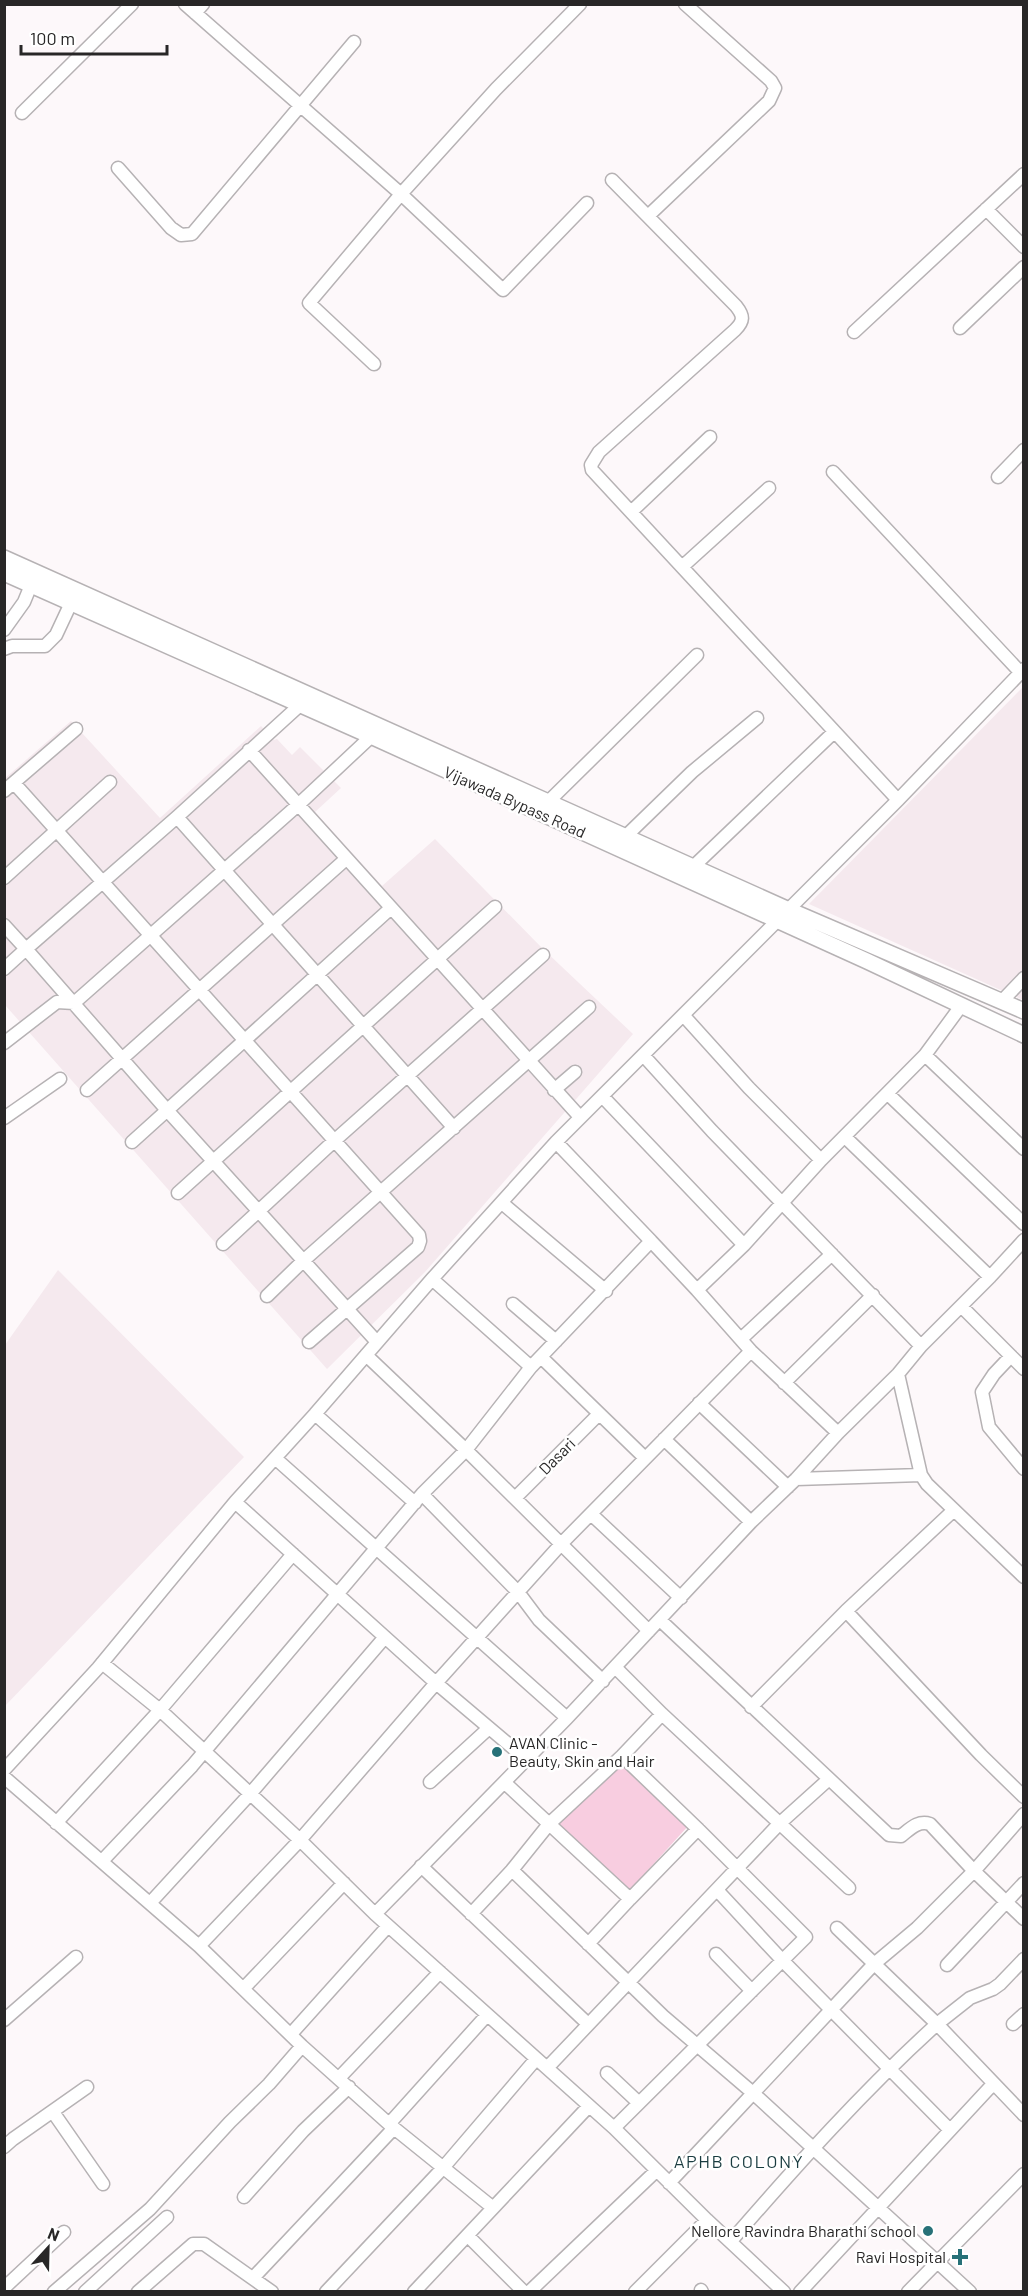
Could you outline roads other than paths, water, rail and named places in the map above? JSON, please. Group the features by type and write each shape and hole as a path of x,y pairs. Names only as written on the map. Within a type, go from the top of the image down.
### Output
{"main road":[{"name":"Vijawada Bypass Road","path":"4,558 377,732 783,915 1023,1011"},
{"name":"Vijawada Bypass Road","path":"4,573 300,705 377,732 549,801 694,866 783,915 1023,1035"}],"street":[{"path":"22,113 132,4"},
{"path":"185,4 199,9 298,106 400,195 503,290 587,203"},
{"path":"374,364 309,303 400,195 496,89 580,4"},
{"path":"648,216 769,101 775,88 771,81 685,4"},
{"path":"118,168 171,228 181,235 192,234 354,42"},
{"path":"854,332 1023,174"},
{"path":"612,180 736,306 742,314 742,319 735,330 593,459 592,470 898,800"},
{"path":"986,209 1023,247"},
{"path":"960,328 1023,267"},
{"path":"632,511 710,437"},
{"path":"998,477 1023,450"},
{"path":"4,1770 102,1664 235,1502 556,1142 898,800 1022,670 833,472"},
{"path":"683,567 769,488"},
{"path":"4,630 24,602 30,585"},
{"path":"4,649 12,646 45,646 56,635 72,603"},
{"path":"549,801 697,656"},
{"path":"4,969 300,705"},
{"path":"626,836 692,772 757,718"},
{"path":"76,729 9,787 56,830 419,1235 418,1247 309,1342"},
{"path":"4,1043 57,1002 74,1003 377,732"},
{"path":"694,866 834,732"},
{"path":"249,750 580,1117"},
{"path":"4,878 110,782"},
{"path":"177,817 454,1128"},
{"path":"87,1090 346,859"},
{"path":"178,1193 495,906"},
{"path":"132,1142 391,908"},
{"path":"4,925 166,1109 377,1342"},
{"path":"223,1244 334,1141 543,955"},
{"path":"1002,1001 1023,978"},
{"path":"697,1290 744,1245 821,1160 925,1055 961,1006"},
{"path":"267,1296 303,1261 589,1007"},
{"path":"684,1016 749,1088 821,1160"},
{"path":"643,1055 921,1346"},
{"path":"925,1055 1023,1149"},
{"path":"554,1090 575,1072"},
{"path":"4,1118 60,1079"},
{"path":"888,1094 1023,1224"},
{"path":"602,1096 744,1245"},
{"path":"845,1137 990,1277"},
{"path":"556,1142 697,1290 751,1351 838,1433"},
{"path":"502,1203 606,1291"},
{"path":"375,1914 505,1783 751,1522 898,1374 921,1346 990,1277 1023,1240"},
{"path":"102,1861 205,1751 419,1499 466,1449 531,1367 606,1291 651,1241"},
{"path":"741,1339 832,1254"},
{"path":"432,1279 531,1367"},
{"path":"784,1383 873,1295"},
{"path":"513,1304 556,1341"},
{"path":"961,1306 1023,1369"},
{"path":"199,1946 300,1840 435,1683 562,1543 751,1351"},
{"path":"366,1355 466,1449 649,1631"},
{"path":"1011,1356 994,1374 982,1392 989,1426 1023,1469"},
{"path":"541,1357 645,1458"},
{"path":"898,1374 921,1474 927,1484 1023,1577"},
{"path":"699,1402 792,1483 921,1474"},
{"path":"315,1414 419,1499 518,1592 539,1620 603,1681"},
{"name":"Dasari","path":"515,1498 599,1414"},
{"path":"664,1439 751,1522"},
{"path":"275,1458 567,1718"},
{"path":"235,1502 435,1683 526,1759"},
{"path":"751,1707 846,1611 954,1510"},
{"path":"591,1514 681,1598"},
{"path":"56,1822 160,1710 293,1554"},
{"path":"846,1611 1023,1797"},
{"path":"660,1620 889,1835 901,1836 917,1824 923,1822 930,1824 1023,1918"},
{"path":"151,1902 250,1794 385,1637"},
{"path":"102,1664 160,1710 205,1751 388,1926 614,2128 784,2292"},
{"path":"615,1667 662,1714 849,1888"},
{"path":"471,1914 513,1870 549,1824 622,1756 662,1714"},
{"path":"430,1782 489,1728"},
{"path":"614,2128 806,1937 622,1756"},
{"path":"4,1777 151,1902 244,1988 302,2046 391,2126 492,2207"},
{"path":"547,2068 779,1824 829,1779"},
{"path":"505,1783 630,1899"},
{"path":"669,2183 874,1964 917,1928 974,1871 1023,1814"},
{"path":"588,1944 698,1829"},
{"path":"421,1866 588,2024"},
{"path":"513,1870 628,1983 753,2092 970,2292"},
{"path":"244,1988 344,1883"},
{"path":"947,1965 1023,1883"},
{"path":"717,1890 830,2010 950,2130"},
{"path":"291,2034 388,1926"},
{"path":"837,1928 938,2024 1023,2115"},
{"path":"716,1954 752,1991"},
{"path":"4,2020 76,1957"},
{"path":"731,2241 813,2147 889,2068 970,1998 1000,1984 1023,1959"},
{"path":"339,2078 440,1972"},
{"path":"253,2278 391,2126 487,2014"},
{"path":"1013,2024 1023,2014"},
{"path":"54,2292 150,2209 302,2046"},
{"path":"326,2292 442,2169 536,2059"},
{"path":"607,2073 639,2103"},
{"path":"800,2292 993,2084"},
{"path":"4,2147 87,2087"},
{"path":"244,2197 295,2139 349,2087"},
{"path":"414,2292 589,2106"},
{"path":"53,2112 103,2184"},
{"path":"529,2292 656,2170"},
{"path":"908,2292 1023,2174"},
{"path":"85,2292 167,2217"},
{"path":"635,2292 707,2220"},
{"path":"4,2288 64,2232"},
{"path":"468,2236 524,2292"},
{"path":"138,2292 193,2244 198,2243 204,2244 272,2292"}],"place":[{"name":"AVAN Clinic - Beauty, Skin and Hair","path":"497,1752"},
{"name":"Nellore Ravindra Bharathi school","path":"928,2231"},
{"name":"Ravi Hospital","path":"960,2257"}],"district":[{"name":"APHB COLONY","path":"739,2162"}]}
